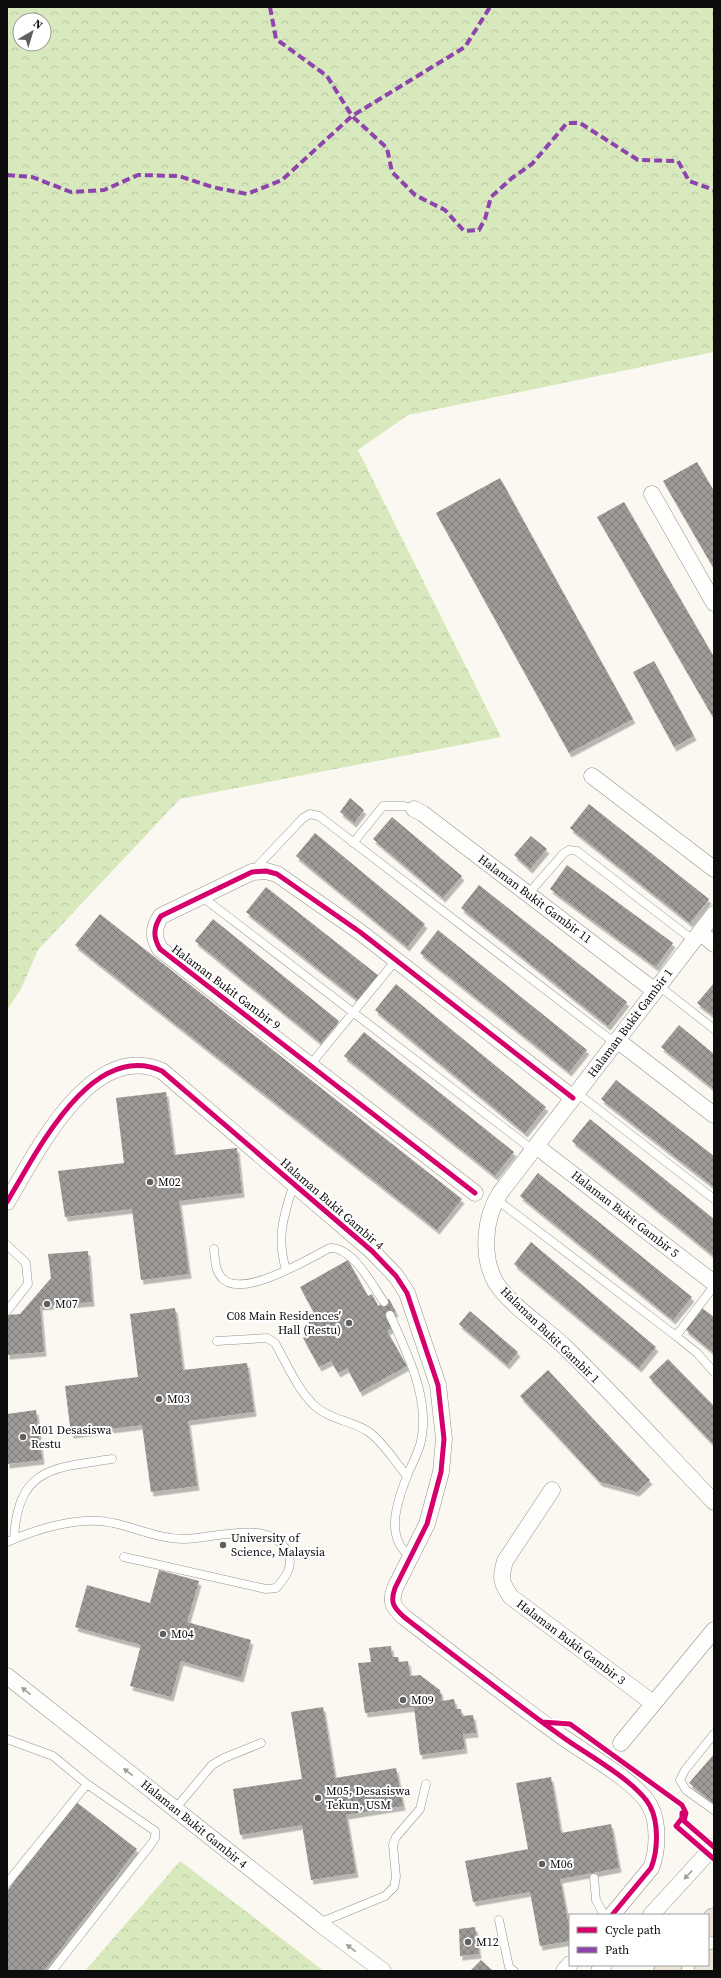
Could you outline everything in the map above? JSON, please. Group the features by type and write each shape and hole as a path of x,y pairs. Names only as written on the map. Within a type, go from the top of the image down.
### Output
{"main road":[{"path":"705,1971 714,1960"}],"street":[{"path":"652,494 714,603"},
{"path":"592,776 714,869"},
{"name":"Halaman Bukit Gambir 11","path":"414,809 657,988"},
{"name":"Halaman Bukit Gambir 9","path":"475,1193 311,1064 160,949 155,940 154,932 155,924 161,916 200,895 252,872 266,871 277,874 360,932 575,1096"},
{"name":"Halaman Bukit Gambir 1","path":"714,914 496,1199 488,1220 486,1242 489,1265 496,1283 512,1301 550,1333 586,1368 714,1502"},
{"path":"697,936 714,944"},
{"path":"616,1042 714,1115"},
{"name":"Halaman Bukit Gambir 4","path":"7,1202 47,1135 70,1104 96,1082 111,1072 124,1067 140,1065 162,1071 372,1251 396,1276 407,1293 438,1385 444,1439 441,1472 427,1524 392,1598 394,1608 542,1722 631,1786 650,1806 656,1823 654,1861 651,1868 613,1914"},
{"name":"Halaman Bukit Gambir 5","path":"535,1148 714,1283"},
{"name":"Halaman Bukit Gambir 3","path":"552,1490 505,1561 501,1573 503,1585 511,1597 653,1703"},
{"path":"621,1743 714,1630"},
{"name":"Halaman Bukit Gambir 4","path":"7,1676 319,1923 383,1971"},
{"path":"652,1914 714,1846"}],"lane":[{"path":"353,843 383,806 404,806 414,809"},
{"path":"252,872 303,818 310,814 318,816 616,1042"},
{"path":"529,893 564,853 569,850 577,851 697,936"},
{"path":"200,895 535,1148"},
{"path":"311,1064 396,960"},
{"path":"657,988 714,1029"},
{"path":"575,1096 714,1199"},
{"path":"286,1270 282,1254 280,1235 283,1217 294,1183"},
{"path":"496,1199 676,1336 697,1353 714,1372"},
{"path":"7,1245 26,1263 28,1284 7,1311"},
{"path":"214,1249 217,1271 222,1279 230,1284 241,1285 257,1282 286,1270 330,1248 340,1249 354,1259 384,1302"},
{"path":"676,1336 714,1286"},
{"path":"390,1315 413,1370 419,1393 423,1421 420,1445 407,1476 396,1514 395,1533 398,1543 403,1551 411,1557"},
{"path":"217,1341 271,1339 275,1343 291,1373 316,1407 327,1414 369,1433 407,1476"},
{"path":"112,1459 66,1466 48,1472 36,1480 19,1503 11,1540 81,1521 112,1522 163,1538 185,1539 251,1532 266,1535 278,1541 285,1548 289,1557 289,1570 285,1579 276,1588 266,1589 124,1557"},
{"path":"714,1734 685,1770 680,1780 686,1790 714,1810"},
{"path":"7,1739 52,1756 87,1784 155,1831 155,1838 52,1971"},
{"path":"175,1809 212,1765 224,1758 261,1743"},
{"path":"7,1883 87,1784"},
{"path":"319,1923 385,1896 394,1887 396,1877 393,1845 396,1837 420,1809 426,1784"},
{"path":"594,1878 596,1900 603,1914"},
{"path":"499,1920 510,1967 514,1971"}],"green space":[{"path":"7,7 714,7 714,352 408,415 358,450 501,737 180,799 38,950 21,989 7,1010"},
{"path":"180,1861 324,1971 85,1971"}],"building":[{"path":"697,462 714,491 714,569 663,481"},
{"path":"500,478 633,719 569,753 436,513"},
{"path":"624,502 714,657 714,719 597,517"},
{"path":"654,661 694,736 674,747 633,672"},
{"path":"350,798 364,810 354,823 340,812"},
{"path":"589,804 709,899 690,923 570,828"},
{"path":"392,817 462,876 443,898 373,839"},
{"path":"315,833 425,924 407,947 296,856"},
{"path":"531,836 547,849 530,869 514,855"},
{"path":"567,865 673,943 656,967 550,889"},
{"path":"479,885 627,1002 608,1026 461,908"},
{"path":"266,887 379,976 359,1001 246,912"},
{"path":"100,914 462,1199 437,1230 75,945"},
{"path":"213,919 339,1021 321,1043 195,941"},
{"path":"438,930 587,1050 569,1072 420,953"},
{"path":"714,983 714,1016 697,1003"},
{"path":"396,984 546,1107 525,1133 375,1010"},
{"path":"679,1025 714,1054 714,1089 661,1047"},
{"path":"364,1032 514,1152 495,1176 344,1056"},
{"path":"616,1080 714,1156 714,1187 601,1099"},
{"name":"M02","path":"166,1092 174,1155 237,1148 242,1193 179,1201 189,1274 141,1280 132,1209 65,1217 58,1171 124,1163 116,1098"},
{"path":"590,1119 714,1219 714,1256 572,1141"},
{"path":"538,1173 692,1297 673,1320 520,1196"},
{"path":"531,1242 656,1347 639,1368 514,1264"},
{"name":"M07","path":"88,1251 92,1302 40,1306 44,1352 7,1355 7,1315 20,1314 51,1278 48,1254"},
{"name":"C08 Main Residences' Hall (Restu)","path":"348,1260 368,1296 372,1294 378,1306 389,1299 396,1312 386,1317 392,1328 387,1331 407,1366 360,1392 347,1368 338,1373 331,1361 319,1367 303,1338 314,1331 306,1318 314,1313 300,1287"},
{"name":"M03","path":"175,1308 183,1370 247,1363 254,1412 188,1421 197,1486 151,1492 142,1425 71,1434 65,1386 138,1377 130,1314"},
{"path":"702,1308 714,1317 714,1353 685,1329"},
{"path":"470,1311 518,1352 507,1365 459,1324"},
{"path":"668,1359 714,1406 714,1445 649,1377"},
{"path":"548,1370 650,1480 637,1492 600,1482 520,1396"},
{"name":"M01 Desasiswa Restu","path":"36,1410 42,1460 7,1464 7,1414"},
{"name":"M04","path":"159,1570 199,1581 187,1622 251,1640 241,1678 181,1661 171,1697 130,1686 141,1645 75,1627 87,1585 150,1603"},
{"name":"M09","path":"391,1646 392,1657 398,1657 399,1662 408,1661 410,1676 420,1675 440,1690 442,1701 454,1699 456,1709 461,1709 462,1716 473,1715 476,1733 463,1734 465,1749 420,1755 414,1707 365,1713 358,1663 371,1662 369,1648"},
{"name":"M05, Desasiswa Tekun, USM","path":"323,1707 335,1778 396,1768 403,1806 346,1815 356,1873 311,1880 302,1825 240,1835 233,1789 302,1779 291,1712"},
{"path":"714,1754 714,1804 689,1783"},
{"name":"M06","path":"551,1777 561,1833 611,1824 619,1868 560,1879 569,1927 569,1941 540,1946 530,1892 473,1902 465,1861 528,1849 516,1783"},
{"path":"75,1801 137,1849 44,1971 7,1971 7,1891"},
{"name":"M12","path":"475,1927 479,1954 460,1956 459,1929"},
{"path":"481,1960 493,1971 470,1971"}],"marked path":[{"path":"270,7 276,39 327,76 352,116 387,148 392,172 415,195 445,210 464,231 479,230 485,219 491,197 512,178 532,164 567,123 580,123 638,160 678,161 689,181 714,190"},
{"path":"7,175 32,177 71,192 104,190 138,175 179,176 212,187 247,194 282,180 352,116 465,47 490,7"}],"cycle path":[{"path":"475,1193 160,949 156,940 155,929 161,916 252,872 266,871 277,874 360,932 573,1098"},
{"path":"7,1202 33,1157 69,1106 89,1086 112,1071 136,1065 162,1071 372,1251 396,1276 407,1293 438,1385 444,1439 441,1472 427,1524 395,1588 393,1597 395,1607 404,1617 564,1738 623,1778 644,1797 650,1806 655,1820 655,1854 651,1868 613,1914"},
{"path":"542,1722 570,1724 682,1805 686,1813 684,1821 714,1847"},
{"path":"682,1813 682,1818 676,1826 714,1859"}],"place":[{"name":"M02","path":"150,1182"},
{"name":"M07","path":"47,1304"},
{"name":"C08 Main Residences' Hall (Restu)","path":"349,1323"},
{"name":"M03","path":"159,1399"},
{"name":"M01 Desasiswa Restu","path":"23,1437"},
{"name":"University of Science, Malaysia","path":"223,1545"},
{"name":"M04","path":"163,1634"},
{"name":"M09","path":"403,1700"},
{"name":"M05, Desasiswa Tekun, USM","path":"318,1798"},
{"name":"M06","path":"542,1864"},
{"name":"M12","path":"468,1942"}]}
